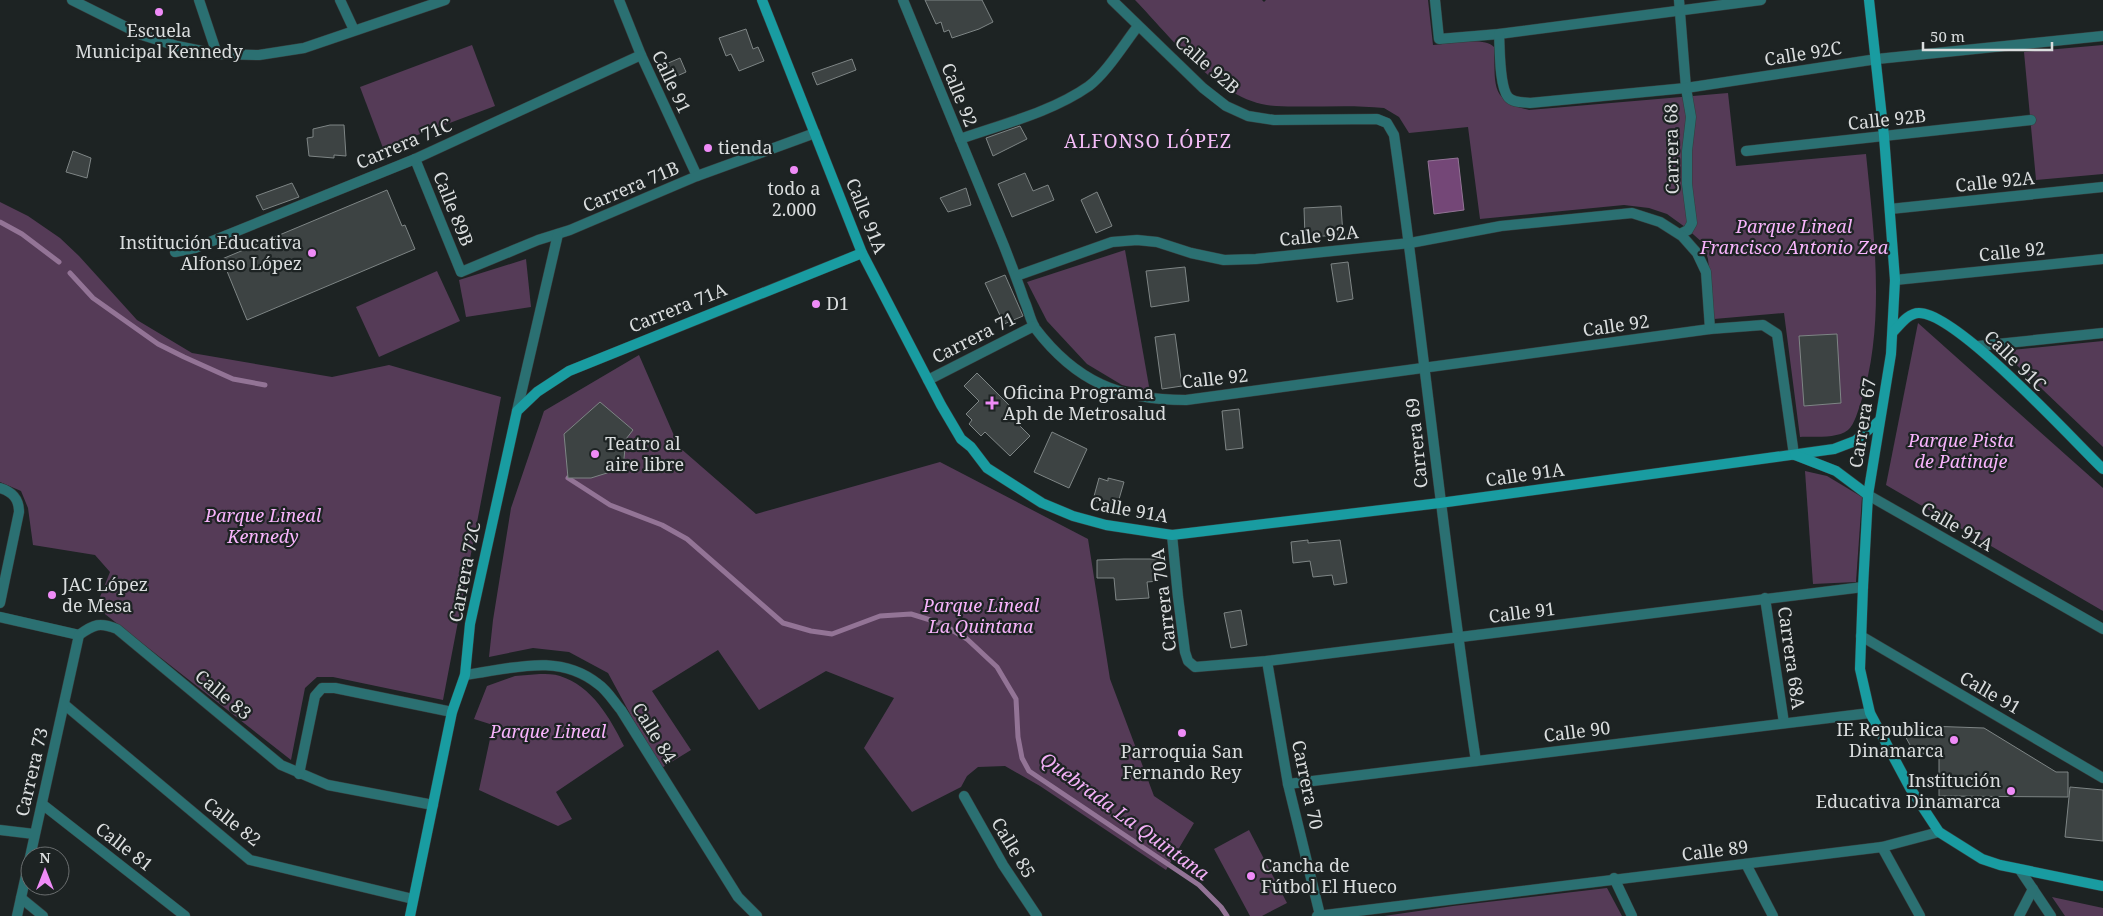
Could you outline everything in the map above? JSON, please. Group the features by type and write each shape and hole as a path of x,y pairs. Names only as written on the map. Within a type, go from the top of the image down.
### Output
{"street":[{"path":"72,0 142,35 177,46 217,54 259,55 304,48 445,0"},
{"path":"199,0 217,54"},
{"path":"340,0 354,30"},
{"name":"Calle 91","path":"620,0 640,55 697,176"},
{"name":"Calle 91A","path":"762,0 862,253 961,439 971,447 987,468 1042,502 1073,516 1106,525 1172,535 1440,503 1834,449 1855,442 1879,421"},
{"name":"Calle 92","path":"903,0 1016,276 1034,326 1062,356 1086,376 1106,388 1158,400 1186,400 1710,329 1763,325 1777,334 1794,455"},
{"name":"Calle 92B","path":"1112,0 1203,88 1226,106 1248,116 1274,120 1377,120 1387,123"},
{"path":"1435,0 1439,39 1499,34 1680,4 1761,0"},
{"name":"Carrera 67","path":"1869,0 1877,59 1895,280 1892,354 1879,421 1868,495 1862,587 1860,669 1870,713 1910,788 1939,832"},
{"name":"Carrera 68","path":"1680,4 1686,88 1692,117 1687,151 1687,184 1692,223 1688,230 1682,233"},
{"path":"960,139 1052,106 1090,85 1105,70 1138,26"},
{"name":"Calle 92C","path":"1499,34 1503,87 1508,98 1518,102 1530,103 1686,88 1877,59 2103,36"},
{"name":"Carrera 71C","path":"175,252 195,248 415,159 640,55"},
{"name":"Calle 92B","path":"1746,151 2031,120"},
{"name":"Carrera 69","path":"1387,123 1394,134 1410,243 1457,638 1476,761"},
{"name":"Carrera 71B","path":"461,272 697,176 815,132"},
{"name":"Calle 89B","path":"415,159 461,272"},
{"name":"Calle 92A","path":"1890,209 2103,187"},
{"name":"Calle 92A","path":"1016,276 1112,242 1137,240 1157,242 1191,254 1224,260 1256,259 1410,243 1501,226 1632,213 1660,222 1682,236 1697,253 1706,272 1710,329"},
{"name":"Carrera 72C","path":"410,916 452,712 465,675 470,624 558,234"},
{"name":"Carrera 71A","path":"517,411 537,392 569,371 862,253"},
{"name":"Calle 92","path":"1895,280 2103,259"},
{"name":"Calle 91C","path":"1893,332 1908,316 1918,312 1936,316 1978,346 2103,470"},
{"name":"Carrera 71","path":"928,380 1034,326"},
{"path":"1978,346 2103,333"},
{"name":"Calle 91A","path":"1794,455 1836,471 1868,495 2103,629"},
{"path":"0,488 16,498 19,503 19,512 0,602"},
{"name":"Carrera 70A","path":"1172,535 1178,597 1188,661"},
{"name":"Calle 91","path":"1188,661 1195,667 1267,661 1862,587"},
{"name":"Carrera 68A","path":"1765,598 1784,723"},
{"path":"0,618 79,635"},
{"name":"Calle 83","path":"79,635 91,626 105,624 117,629 281,765 299,774 328,785 433,805"},
{"name":"Carrera 73","path":"17,916 79,635"},
{"name":"Calle 91","path":"1860,636 2103,778"},
{"name":"Carrera 70","path":"1267,661 1288,784 1318,915"},
{"name":"Calle 84","path":"465,675 545,664 571,669 599,684 621,710 738,897 758,916"},
{"path":"299,774 316,696 322,688 335,688 452,712"},
{"name":"Calle 82","path":"65,705 250,860 413,900"},
{"name":"Calle 90","path":"1288,784 1870,713"},
{"name":"Calle 85","path":"964,796 1003,865 1036,916"},
{"name":"Calle 81","path":"42,804 185,916"},
{"path":"0,830 34,834"},
{"path":"1939,832 1982,859 2020,870 2103,886"},
{"name":"Calle 89","path":"1318,915 1882,847 1939,832"},
{"path":"1882,847 1920,916"},
{"path":"1746,864 1773,916"},
{"path":"2020,870 2051,916"},
{"path":"1614,878 1632,916"},
{"path":"2019,916 2033,889"},
{"path":"21,898 43,916"}],"green space":[{"name":"Parque Lineal Francisco Antonio Zea","path":"1135,0 1262,0 1264,2 1266,0 1428,0 1433,45 1474,41 1494,47 1497,88 1500,95 1516,106 1529,110 1728,93 1736,166 1866,154 1875,247 1876,311 1869,372 1853,424 1848,430 1838,435 1800,437 1784,313 1714,319 1708,259 1703,243 1667,214 1649,208 1624,205 1480,219 1468,127 1409,133 1399,117 1384,108 1276,106 1255,102 1235,94 1198,66"},
{"path":"472,45 495,106 383,148 360,87"},
{"path":"2103,45 2103,174 2036,180 2024,52"},
{"name":"Parque Lineal Kennedy","path":"0,202 28,216 60,238 79,256 137,320 192,353 332,377 389,365 501,397 443,700 333,677 317,677 305,688 291,760 96,607 110,572 95,555 33,545 28,508 21,491 0,482"},
{"path":"1125,250 1150,392 1122,385 1087,364 1047,321 1027,282"},
{"path":"526,259 531,307 466,317 459,280"},
{"path":"437,271 460,321 379,357 356,307"},
{"name":"Parque Pista de Patinaje","path":"1918,323 2103,488 2103,611 1886,485"},
{"path":"2103,341 2103,447 2002,351"},
{"name":"Parque Lineal La Quintana","path":"639,355 679,447 756,514 940,462 1088,539 1110,679 1154,796 1194,823 1166,870 1040,786 1005,766 978,767 967,776 961,787 912,812 864,748 894,698 826,671 759,710 718,650 652,691 691,750 660,769 608,673 569,652 533,648 489,657 511,508 544,411"},
{"path":"1805,471 1827,476 1862,497 1856,582 1813,584"},
{"name":"Parque Lineal","path":"540,674 560,676 582,687 599,704 624,746 556,792 572,819 558,826 479,790 493,725 474,719 487,686 515,676"},
{"name":"Cancha de Fútbol El Hueco","path":"1249,830 1287,903 1262,916 1250,916 1214,849"},
{"path":"1607,888 1622,916 1384,916 1453,906"},
{"path":"2052,897 2103,908 2103,916 2065,916"}],"shaded area":[{"path":"1458,158 1464,210 1434,214 1428,161"}],"building":[{"path":"925,0 982,0 993,22 952,38 949,30 944,32 941,22 936,24"},
{"path":"746,29 753,49 758,47 764,61 739,71 731,54 726,56 719,38"},
{"path":"680,58 686,72 666,81 659,67"},
{"path":"852,59 856,70 817,85 812,73"},
{"path":"330,125 344,125 346,156 334,155 334,158 309,156 307,138 313,137 313,129"},
{"path":"1020,126 1027,139 993,156 986,138"},
{"path":"73,151 91,158 87,178 66,172"},
{"path":"1025,173 1033,191 1048,185 1054,200 1012,217 998,184"},
{"path":"292,183 299,197 263,210 256,196"},
{"path":"966,188 971,205 948,212 940,198"},
{"name":"Institución Educativa Alfonso López","path":"387,190 402,226 405,225 415,249 247,320 222,259"},
{"path":"1097,192 1112,226 1096,233 1081,200"},
{"path":"1341,206 1343,235 1305,237 1304,208"},
{"path":"1348,262 1353,299 1337,302 1331,264"},
{"path":"1185,267 1189,301 1151,307 1146,271"},
{"path":"1005,275 1023,316 1004,324 985,283"},
{"path":"1175,334 1182,386 1162,389 1155,337"},
{"path":"1837,334 1841,403 1804,406 1799,336"},
{"path":"977,373 1010,406 1005,411 1030,436 1010,456 985,432 981,436 969,424 972,420 966,414 979,401 964,386"},
{"name":"Teatro al aire libre","path":"600,402 633,430 626,439 623,468 591,478 568,478 564,434"},
{"path":"1239,409 1243,448 1226,450 1222,411"},
{"path":"1052,432 1087,449 1069,488 1034,472"},
{"path":"1099,478 1108,481 1108,478 1124,482 1117,506 1093,500"},
{"path":"1308,540 1308,543 1340,540 1347,583 1334,585 1332,575 1313,577 1310,561 1293,563 1291,542"},
{"path":"1158,559 1159,581 1147,582 1149,598 1116,600 1114,578 1097,578 1097,560"},
{"path":"1241,610 1247,645 1231,648 1224,613"},
{"path":"1899,725 1984,728 2056,772 2068,772 2068,797 1939,796 1939,754 1915,754"},
{"path":"2070,787 2103,790 2103,841 2065,837"}],"waterway":[{"name":"Quebrada La Quintana","path":"0,222 22,234 59,262"},
{"name":"Quebrada La Quintana","path":"70,273 93,298 158,344 233,379 265,385"},
{"name":"Quebrada La Quintana","path":"568,478 610,505 662,525 687,539 783,623 811,631 832,634 880,616 911,614 940,623 967,639 997,667 1016,699 1018,737 1022,758 1029,771 1199,885 1221,907 1227,916"}],"place":[{"name":"Escuela Municipal Kennedy","path":"159,12"},
{"name":"tienda","path":"708,148"},
{"name":"todo a 2.000","path":"794,170"},
{"name":"Institución Educativa Alfonso López","path":"312,253"},
{"name":"D1","path":"816,304"},
{"name":"Oficina Programa Aph de Metrosalud","path":"992,403"},
{"name":"Teatro al aire libre","path":"595,454"},
{"name":"JAC López de Mesa","path":"52,595"},
{"name":"Parroquia San Fernando Rey","path":"1182,733"},
{"name":"IE Republica Dinamarca","path":"1954,740"},
{"name":"Institución Educativa Dinamarca","path":"2011,791"},
{"name":"Cancha de Fútbol El Hueco","path":"1251,876"}],"district":[{"name":"ALFONSO LÓPEZ","path":"1148,141"}]}
